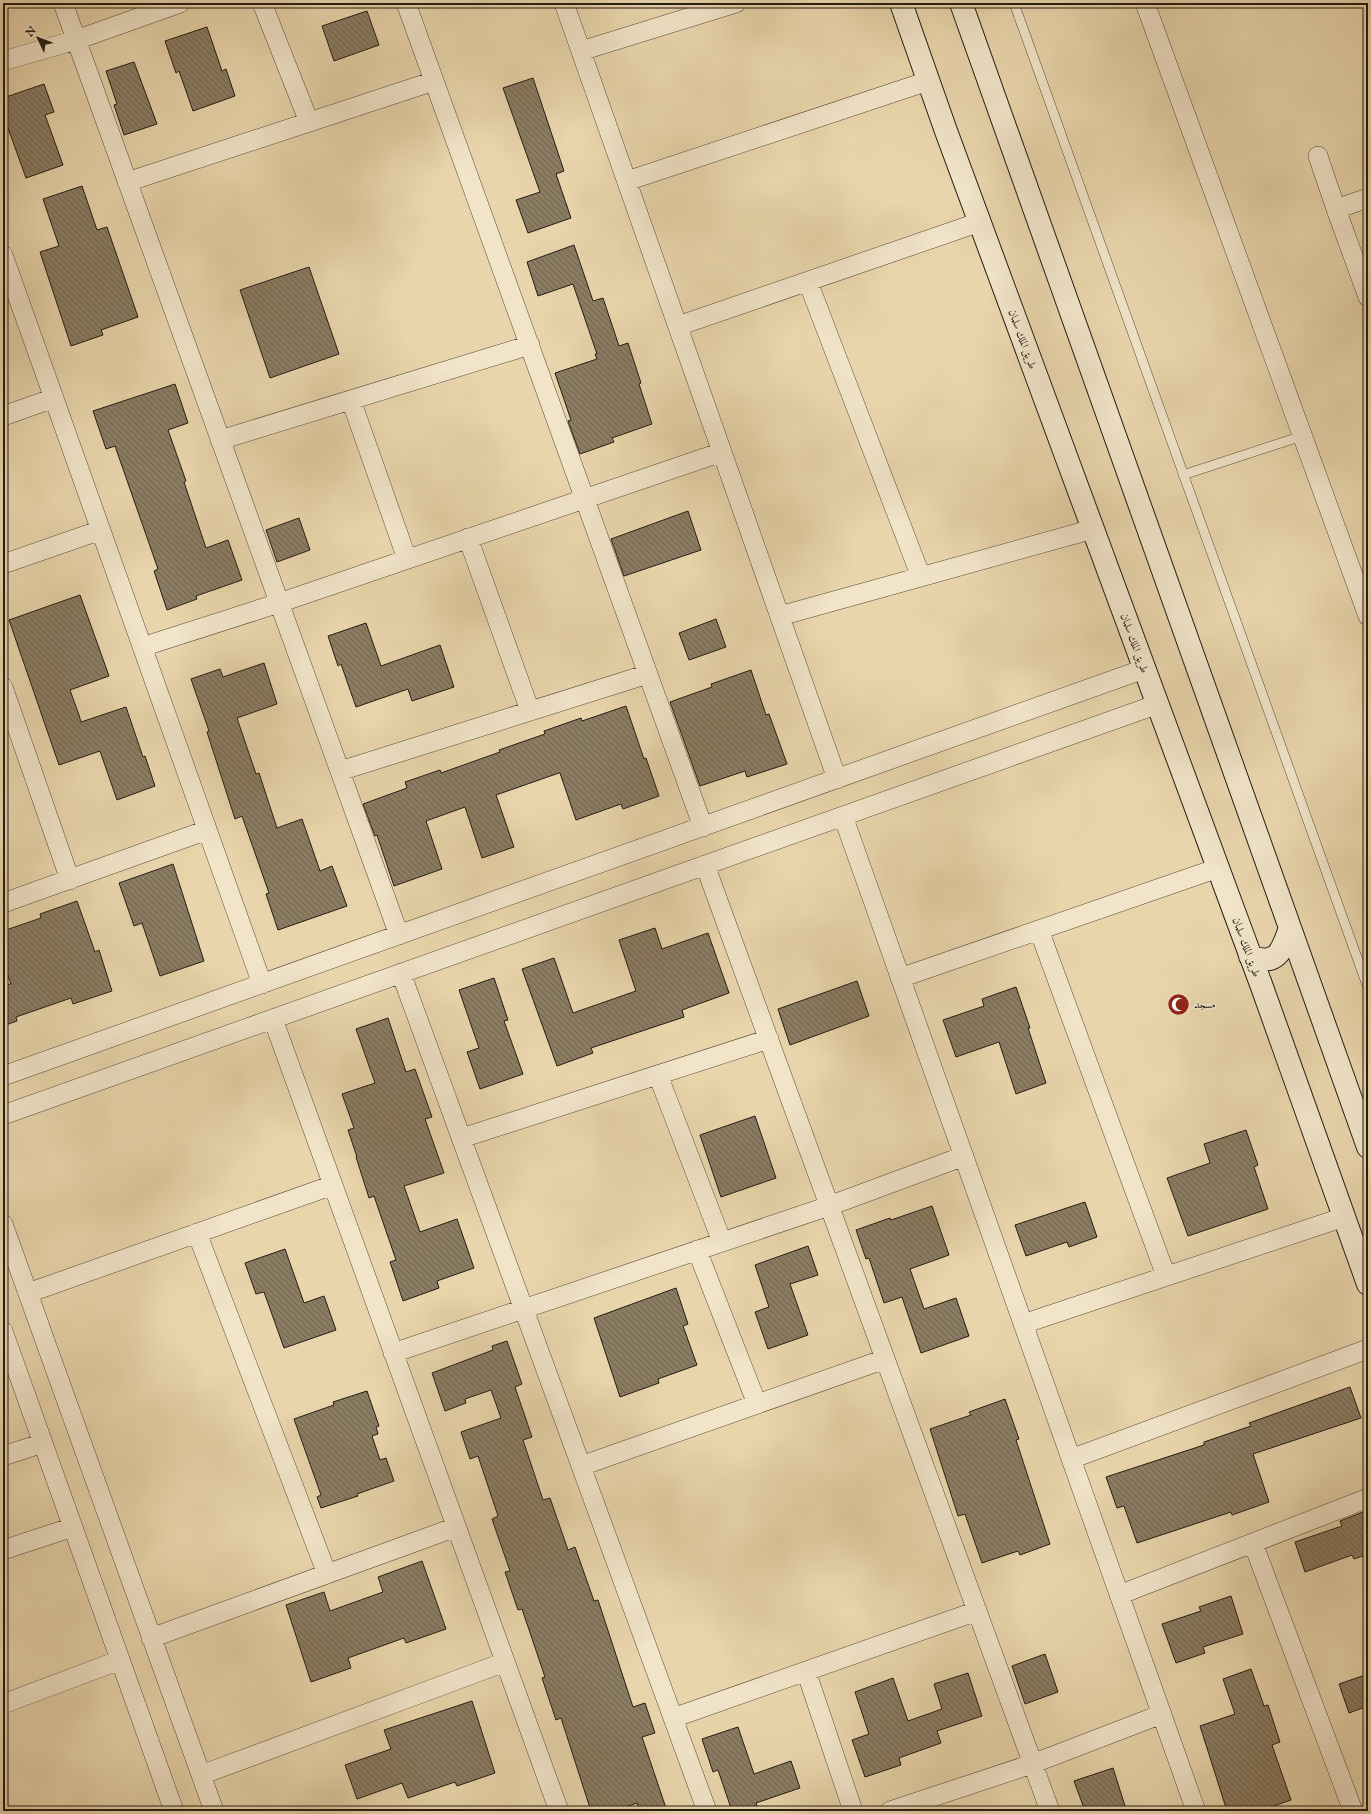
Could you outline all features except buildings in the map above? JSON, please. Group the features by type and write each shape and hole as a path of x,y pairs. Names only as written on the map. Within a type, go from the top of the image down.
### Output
{"main road":[{"name":"طريق الملك سلمان","path":"901,3 928,81 1218,868 1368,1284"},
{"path":"961,3 1368,1147"},
{"path":"1250,956 1261,960 1269,960 1277,956 1284,947 1290,928"}],"street":[{"path":"63,3 399,935"},
{"path":"3,61 76,40 180,3"},
{"path":"262,3 309,122"},
{"path":"406,3 703,826"},
{"path":"564,3 837,779"},
{"path":"1145,3 1368,616"},
{"path":"581,51 726,4"},
{"path":"128,182 434,80"},
{"path":"627,182 928,81"},
{"path":"1318,156 1368,297"},
{"path":"1336,209 1368,198"},
{"path":"678,326 980,222"},
{"path":"3,258 262,984"},
{"path":"808,282 921,577"},
{"path":"220,440 530,345"},
{"path":"3,416 54,398"},
{"path":"351,400 407,559"},
{"path":"142,647 279,603 722,452"},
{"path":"780,616 1093,529"},
{"path":"3,564 101,530"},
{"path":"468,538 530,711"},
{"path":"3,1076 1144,669"},
{"path":"340,771 648,674"},
{"path":"3,688 70,880"},
{"path":"3,1115 1158,704"},
{"path":"843,816 1196,1811"},
{"path":"3,903 207,830"},
{"path":"705,865 1050,1811"},
{"path":"900,978 1218,868"},
{"path":"1038,930 1166,1276"},
{"path":"401,973 707,1811"},
{"path":"273,1019 505,1662 556,1810"},
{"path":"462,1138 769,1039"},
{"path":"658,1075 722,1242"},
{"path":"393,1353 829,1206 964,1156"},
{"path":"28,1293 333,1185"},
{"path":"1024,1324 1344,1217"},
{"path":"3,1224 214,1811"},
{"path":"198,1233 327,1574"},
{"path":"696,1250 757,1404"},
{"path":"3,1331 174,1811"},
{"path":"1071,1459 1368,1349"},
{"path":"581,1466 885,1359"},
{"path":"3,1456 43,1443"},
{"path":"1119,1595 1368,1498"},
{"path":"3,1550 73,1527"},
{"path":"152,1638 456,1527"},
{"path":"1253,1542 1353,1811"},
{"path":"673,1718 977,1611"},
{"path":"3,1704 120,1660"},
{"path":"201,1775 505,1662"},
{"path":"806,1671 853,1811"},
{"path":"890,1811 917,1807 1162,1714"}],"lane":[{"path":"1014,3 1368,988"},
{"path":"1183,475 1302,436"}],"place":[{"name":"مسجد","path":"1178,1004"}]}
